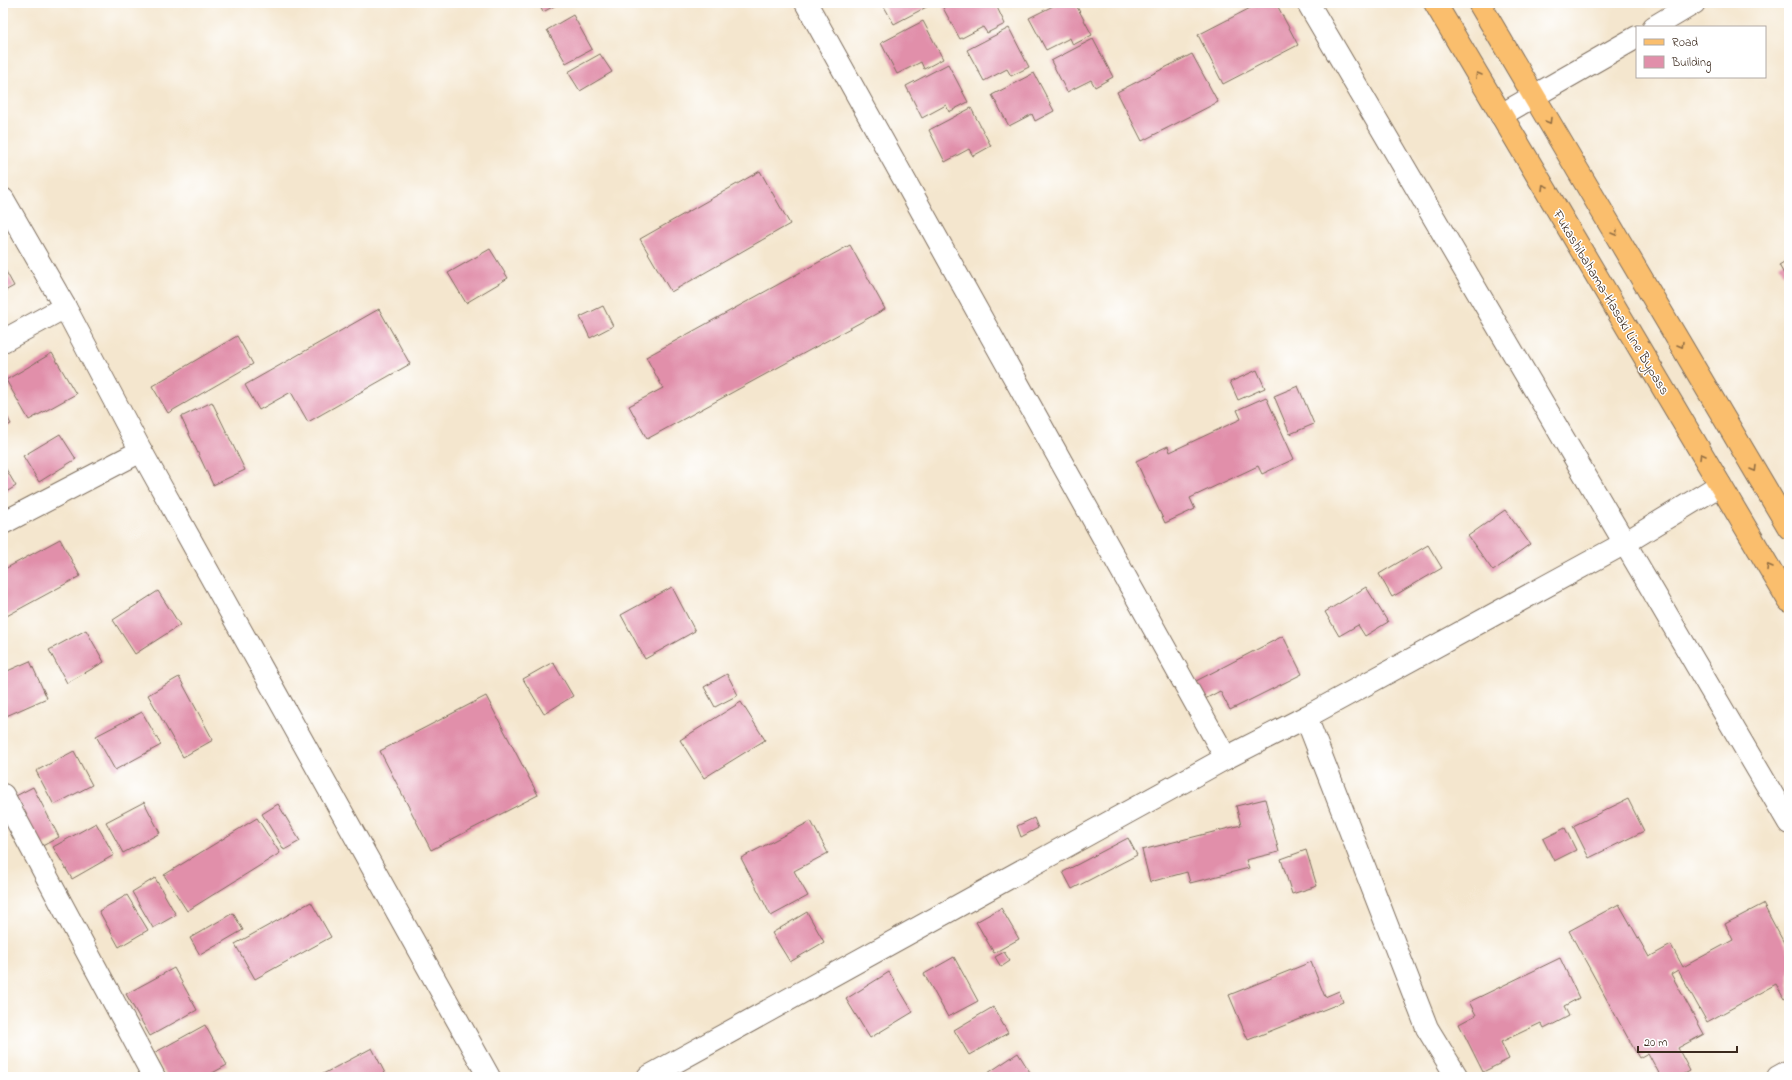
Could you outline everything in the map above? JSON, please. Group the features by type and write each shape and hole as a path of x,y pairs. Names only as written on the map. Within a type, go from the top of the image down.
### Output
{"main road":[{"name":"Fukashibahama-Hasaki Line Bypass","path":"1435,3 1789,601"},
{"path":"1479,3 1789,528"}],"street":[{"path":"806,3 1226,758"},
{"path":"1308,3 1789,824"},
{"path":"1656,26 1694,3"},
{"path":"1501,116 1636,38"},
{"path":"3,199 65,307 141,451 489,1077"},
{"path":"3,341 65,307"},
{"path":"3,523 141,451"},
{"path":"648,1077 1226,758 1306,717 1625,543 1720,485"},
{"path":"1306,717 1427,1028 1457,1077"},
{"path":"3,795 154,1077"},
{"path":"1778,1077 1789,1071"}],"building":[{"path":"538,3 560,3 543,12"},
{"path":"882,3 934,3 894,24"},
{"path":"952,3 995,3 1005,24 987,33 983,27 960,39 943,8"},
{"path":"1059,3 1075,3 1092,35 1073,45 1070,38 1046,50 1029,18"},
{"path":"1260,3 1276,3 1298,45 1223,84 1198,35"},
{"path":"573,15 592,49 566,63 547,30"},
{"path":"923,21 943,59 924,69 921,62 897,74 881,43"},
{"path":"1009,28 1029,67 1011,76 1007,69 984,81 967,50"},
{"path":"1093,39 1113,77 1095,87 1091,80 1067,92 1051,61"},
{"path":"600,54 612,72 580,91 568,72"},
{"path":"1192,54 1218,102 1142,141 1117,92"},
{"path":"948,64 968,102 949,112 946,105 922,118 906,86"},
{"path":"1034,73 1054,111 1035,121 1032,114 1009,126 992,95"},
{"path":"971,108 991,146 973,156 969,149 945,162 929,130"},
{"path":"760,171 790,224 671,292 640,239"},
{"path":"850,245 885,309 647,439 629,406 663,388 646,357"},
{"path":"490,249 508,278 466,303 448,273"},
{"path":"1789,259 1789,283 1779,265"},
{"path":"3,266 14,286 3,292"},
{"path":"603,306 613,326 590,338 580,317"},
{"path":"379,309 410,364 308,422 291,392 259,410 245,385"},
{"path":"237,336 253,364 168,413 152,386"},
{"path":"52,353 76,394 29,420 6,380"},
{"path":"1257,370 1265,388 1238,400 1230,382"},
{"path":"1298,386 1314,424 1290,434 1274,396"},
{"path":"1266,397 1294,459 1262,474 1258,466 1190,498 1195,509 1165,523 1136,461 1168,446 1170,452 1241,419 1237,410"},
{"path":"212,402 245,470 213,485 181,417"},
{"path":"3,409 11,424 3,428"},
{"path":"60,434 76,459 39,482 23,456"},
{"path":"3,464 16,486 3,494"},
{"path":"1505,510 1530,544 1493,571 1468,536"},
{"path":"60,539 80,576 3,618 3,570"},
{"path":"1428,545 1442,568 1392,597 1379,574"},
{"path":"672,587 695,631 645,659 621,615"},
{"path":"1366,587 1388,622 1365,636 1358,625 1339,636 1325,612"},
{"path":"158,591 180,625 135,654 113,620"},
{"path":"86,630 104,662 67,683 49,650"},
{"path":"1283,636 1302,674 1230,710 1220,691 1205,699 1196,681"},
{"path":"30,661 47,698 4,717 3,673"},
{"path":"553,662 573,696 544,714 523,679"},
{"path":"727,674 738,695 715,707 704,687"},
{"path":"179,677 213,740 183,757 148,695"},
{"path":"486,696 538,795 431,850 380,751"},
{"path":"741,702 765,740 704,778 680,740"},
{"path":"142,712 161,745 115,770 96,736"},
{"path":"74,751 92,785 54,805 36,771"},
{"path":"33,787 59,837 37,849 10,799"},
{"path":"1265,799 1279,852 1246,860 1249,868 1190,883 1187,872 1150,882 1142,850 1241,825 1236,806"},
{"path":"1628,799 1644,831 1589,858 1573,826"},
{"path":"144,802 160,833 123,853 106,822"},
{"path":"278,804 300,841 284,850 262,814"},
{"path":"257,818 280,853 187,911 164,875"},
{"path":"1034,818 1038,828 1021,837 1017,826"},
{"path":"811,821 828,853 794,871 808,896 771,916 741,858"},
{"path":"96,823 114,855 72,879 53,847"},
{"path":"1565,828 1576,850 1554,861 1543,839"},
{"path":"1128,838 1137,855 1072,889 1063,872"},
{"path":"1306,850 1317,886 1292,894 1281,859"},
{"path":"155,878 176,915 153,928 132,892"},
{"path":"127,895 148,930 119,947 99,911"},
{"path":"311,902 331,937 255,979 235,944"},
{"path":"1619,904 1649,957 1671,945 1683,967 1733,940 1725,924 1763,904 1789,952 1789,996 1784,999 1776,984 1707,1022 1678,970 1671,974 1704,1034 1678,1048 1690,1071 1679,1077 1661,1077 1648,1053 1639,1058 1569,931"},
{"path":"1001,908 1019,939 994,953 976,922"},
{"path":"807,912 824,942 790,962 772,933"},
{"path":"233,913 243,930 200,955 190,938"},
{"path":"1004,952 1010,961 1001,967 995,957"},
{"path":"954,957 978,1001 948,1017 924,974"},
{"path":"1560,958 1579,998 1564,1006 1569,1016 1544,1029 1541,1023 1501,1042 1509,1059 1483,1072 1459,1024 1476,1015 1469,1002"},
{"path":"1311,962 1325,997 1339,991 1343,1002 1248,1040 1229,995"},
{"path":"174,968 197,1010 150,1036 126,994"},
{"path":"889,972 913,1012 870,1038 846,999"},
{"path":"993,1007 1008,1033 969,1055 954,1030"},
{"path":"205,1025 227,1065 205,1077 167,1077 154,1053"},
{"path":"372,1048 387,1077 322,1077 321,1075"},
{"path":"1018,1053 1033,1077 982,1077"}]}
